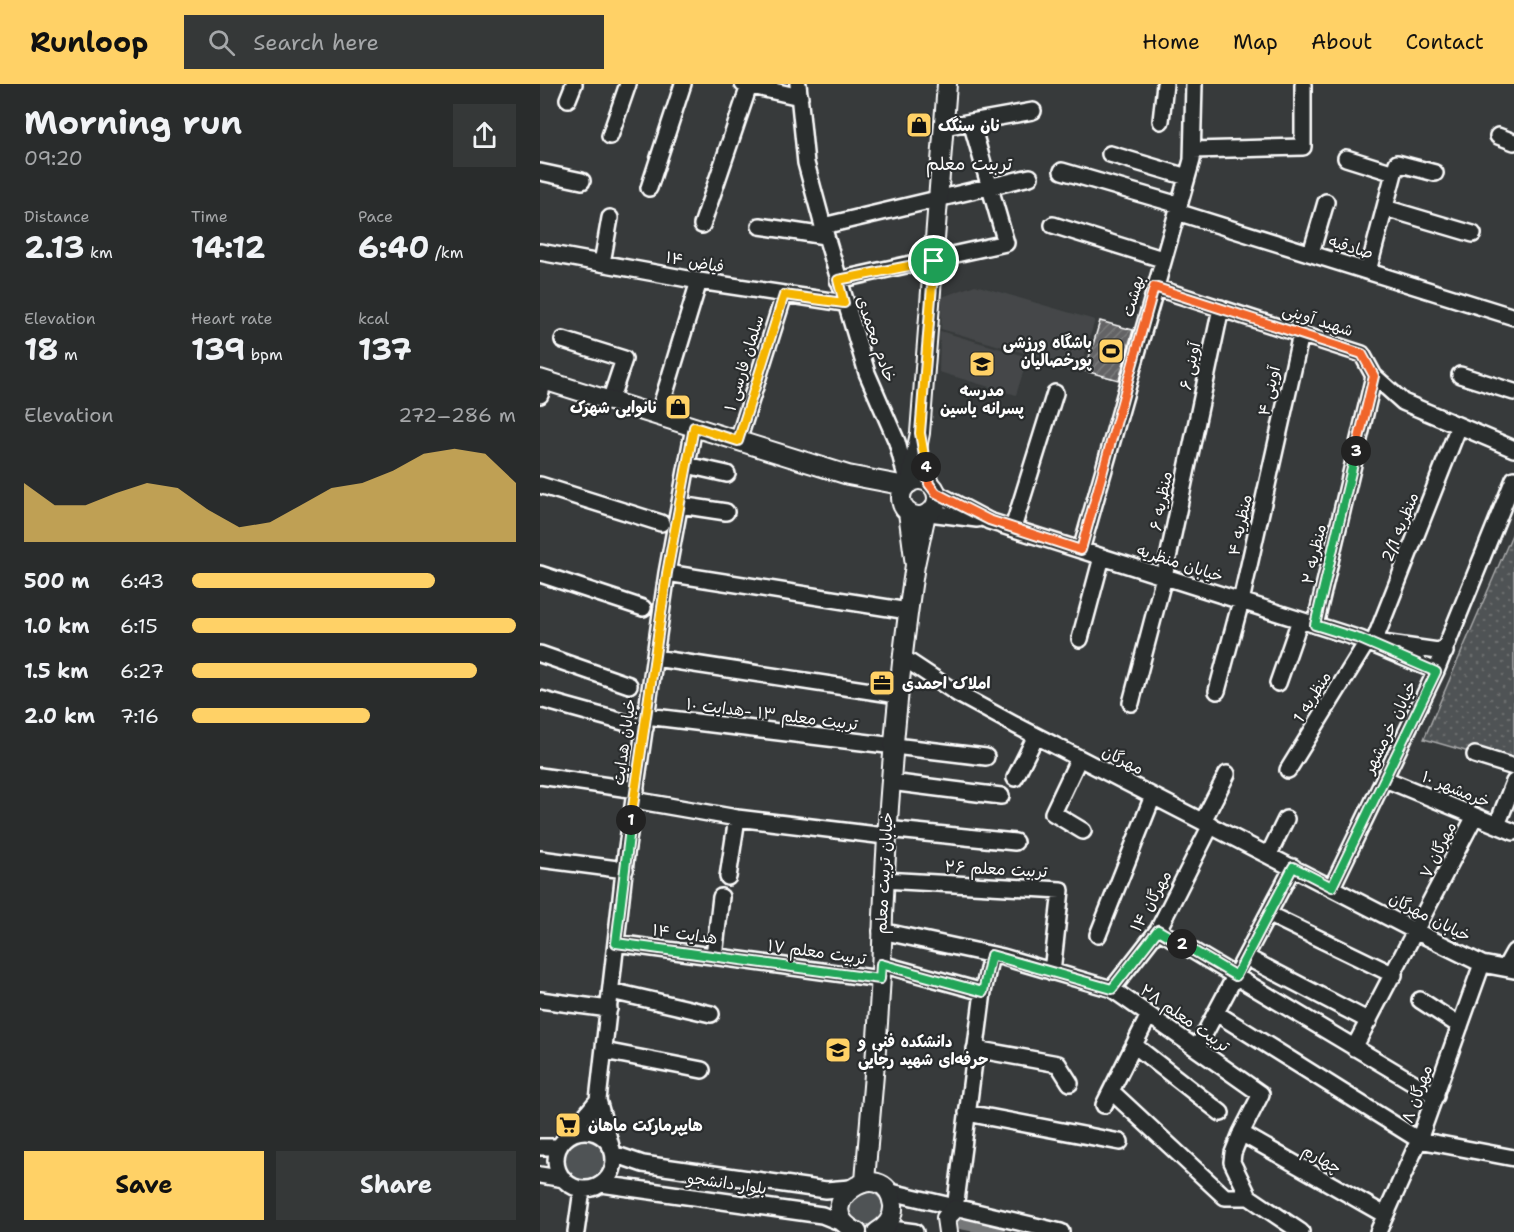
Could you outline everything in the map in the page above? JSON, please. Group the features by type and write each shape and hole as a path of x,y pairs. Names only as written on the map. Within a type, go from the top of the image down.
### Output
{"main road":[{"path":"915,565 907,494 920,433 947,84"},
{"path":"541,385 610,401 907,494 918,516 927,513"},
{"path":"915,565 927,513 935,504 920,433"},
{"path":"907,494 919,481 932,489"},
{"name":"خیابان تربیت معلم","path":"852,1228 840,1210 844,1194 858,1185 881,971 885,832 897,695 915,565"},
{"path":"858,1185 873,1183 887,1191 893,1206 889,1222 880,1231"},
{"path":"948,1232 946,1218 955,1209"}],"street":[{"path":"568,99 574,84"},
{"path":"610,136 628,84"},
{"path":"649,189 683,84"},
{"path":"1161,121 1165,84"},
{"name":"بهشت","path":"1081,550 1187,177 1193,150 1194,84"},
{"path":"1193,150 1303,147 1303,84"},
{"path":"702,225 746,85 799,90"},
{"name":"خادم محمدی","path":"799,90 806,163 824,231 867,373 897,442 907,494"},
{"path":"943,127 1033,111"},
{"path":"838,280 934,261 1006,243 971,122"},
{"path":"1498,136 1514,142"},
{"path":"1110,154 1187,177"},
{"path":"1346,158 1395,173"},
{"path":"1368,271 1397,163 1435,173"},
{"name":"صادقیه","path":"1062,171 1311,253 1514,316"},
{"path":"540,172 582,181"},
{"path":"760,226 824,231 938,198 1030,177"},
{"path":"1311,253 1326,202"},
{"path":"1385,208 1473,234"},
{"path":"602,263 610,218"},
{"path":"1053,225 1162,259"},
{"name":"فیاض ۱۴","path":"540,252 699,282 844,303"},
{"path":"658,416 699,282"},
{"name":"شهید آوینی","path":"1154,287 1362,354 1374,376 1402,402 1514,449"},
{"name":"سلمان فارسی ۱","path":"738,441 784,295"},
{"name":"آوینی ۶","path":"1194,432 1221,308"},
{"name":"آوینی ۴","path":"1273,456 1301,334"},
{"path":"563,340 624,359 610,401"},
{"path":"1460,375 1514,392"},
{"name":"منظریه ۲","path":"1315,625 1374,376"},
{"path":"1013,528 1055,393"},
{"name":"منظریه 2/1","path":"1367,641 1459,426"},
{"name":"خیابان هدایت","path":"598,1100 645,722 667,573 694,427"},
{"name":"منظریه ۶","path":"1131,703 1164,577 1194,432"},
{"name":"منظریه ۴","path":"1217,691 1241,602 1273,456"},
{"path":"687,465 727,474"},
{"name":"خیابان خرمشهر","path":"1332,887 1445,652 1514,480"},
{"path":"540,484 661,523"},
{"path":"932,489 989,520"},
{"path":"680,505 726,512"},
{"path":"927,513 989,520"},
{"name":"خیابان منظریه","path":"989,520 1367,641"},
{"path":"1080,639 1102,557"},
{"path":"667,573 908,611"},
{"path":"540,574 643,608"},
{"path":"1278,683 1300,620"},
{"path":"1367,641 1445,652"},
{"path":"1367,641 1436,672"},
{"name":"منظریه 1","path":"1288,770 1367,641"},
{"path":"540,654 629,685"},
{"name":"مهرگان","path":"902,657 958,694 1036,736 1332,887"},
{"path":"655,658 897,695"},
{"name":"تربیت معلم ۱۳ -هدایت ۱۰","path":"540,699 645,722 986,757"},
{"path":"1015,778 1036,736"},
{"path":"1475,755 1514,767"},
{"path":"1079,758 1053,813 1083,831"},
{"name":"مهرگان ۱۴","path":"1112,989 1158,930 1227,774"},
{"path":"540,776 737,818 1015,842"},
{"name":"خرمشهر ۱۰","path":"1385,779 1514,832"},
{"path":"890,782 1001,796"},
{"path":"1497,825 1514,782"},
{"path":"1098,935 1153,796"},
{"name":"مهرگان ۷","path":"1354,1048 1417,932 1475,816"},
{"path":"729,877 737,818"},
{"path":"1269,854 1286,819"},
{"path":"540,859 625,870"},
{"path":"1197,1048 1293,867"},
{"name":"تربیت معلم ۲۶","path":"883,880 1061,890 1052,972"},
{"name":"خیابان مهرگان","path":"1332,887 1482,964 1510,969"},
{"path":"714,956 721,897"},
{"path":"1268,914 1394,975"},
{"path":"1158,930 1436,1095"},
{"name":"تربیت معلم ۲۸","path":"881,931 991,955 1112,989 1262,1094 1233,1153 1232,1162 1249,1197"},
{"name":"هدایت ۱۴","path":"616,943 749,961"},
{"path":"1510,969 1514,952"},
{"path":"955,1209 975,1048 991,955"},
{"path":"1246,957 1369,1021"},
{"name":"تربیت معلم ۱۷","path":"749,961 881,971 983,992"},
{"name":"مهرگان ۸","path":"1378,1232 1419,1140 1482,964"},
{"path":"611,991 711,1014"},
{"path":"540,1000 609,1009"},
{"path":"1420,1000 1460,1026"},
{"path":"1216,1013 1419,1140 1514,1158"},
{"path":"1104,1105 1149,1015"},
{"path":"1134,1044 1221,1113"},
{"path":"975,1048 1058,1064 1070,1083"},
{"path":"604,1051 702,1070"},
{"path":"1111,1090 1225,1197 1249,1197 1301,1232"},
{"path":"564,1179 556,1164 559,1147 598,1100"},
{"path":"540,1175 564,1179 582,1190 601,1184 612,1171 613,1150 598,1100"},
{"path":"967,1113 1120,1142"},
{"path":"570,1134 589,1130 598,1133 613,1150"},
{"name":"چهارم","path":"1241,1133 1385,1215"},
{"path":"540,1147 559,1147"},
{"name":"بلوار دانشجو","path":"613,1150 654,1166 826,1190 858,1185"},
{"name":"بلوار دانشجو","path":"601,1184 822,1215 852,1228"},
{"path":"576,1232 582,1190"},
{"path":"887,1191 955,1209 1061,1232"},
{"path":"880,1231 915,1232"}],"shaded area":[{"path":"975,285 1095,320 1080,369 941,329 942,297"},
{"name":"مدرسه پسرانه یاسین","path":"940,331 1028,357 1016,395 939,372"},
{"path":"1514,530 1514,765 1424,739"},
{"path":"585,1139 600,1145 606,1160 600,1175 585,1181 570,1175 564,1160 570,1145"},
{"path":"866,1191 878,1196 883,1208 878,1220 866,1225 854,1220 849,1208 854,1196"}],"building":[{"name":"باشگاه ورزشی پورخصالیان","path":"1100,321 1133,330 1119,380 1085,371"}],"waterway":[{"path":"956,1223 1001,1232"}],"place":[{"name":"نان سنگک","path":"919,125"},
{"name":"باشگاه ورزشی پورخصالیان","path":"1111,351"},
{"name":"مدرسه پسرانه یاسین","path":"982,364"},
{"name":"نانوایی شهرک","path":"678,407"},
{"name":"املاک احمدی","path":"882,683"},
{"name":"دانشکده فنی و حرفه‌ای شهید رجایی","path":"838,1050"},
{"name":"هایپرمارکت ماهان","path":"568,1125"}],"district":[{"name":"تربیت معلم","path":"969,164"}],"route":[{"path":"934,261 920,433 929,484 936,493 989,520 1081,550 1154,287 1362,354 1374,376 1315,625 1360,639 1436,672 1332,887 1293,867 1236,976 1158,930 1112,989 991,955 983,992 881,964 880,979 616,943 626,854 667,573 694,427 738,441 784,295 844,303 838,280 934,261"}]}
